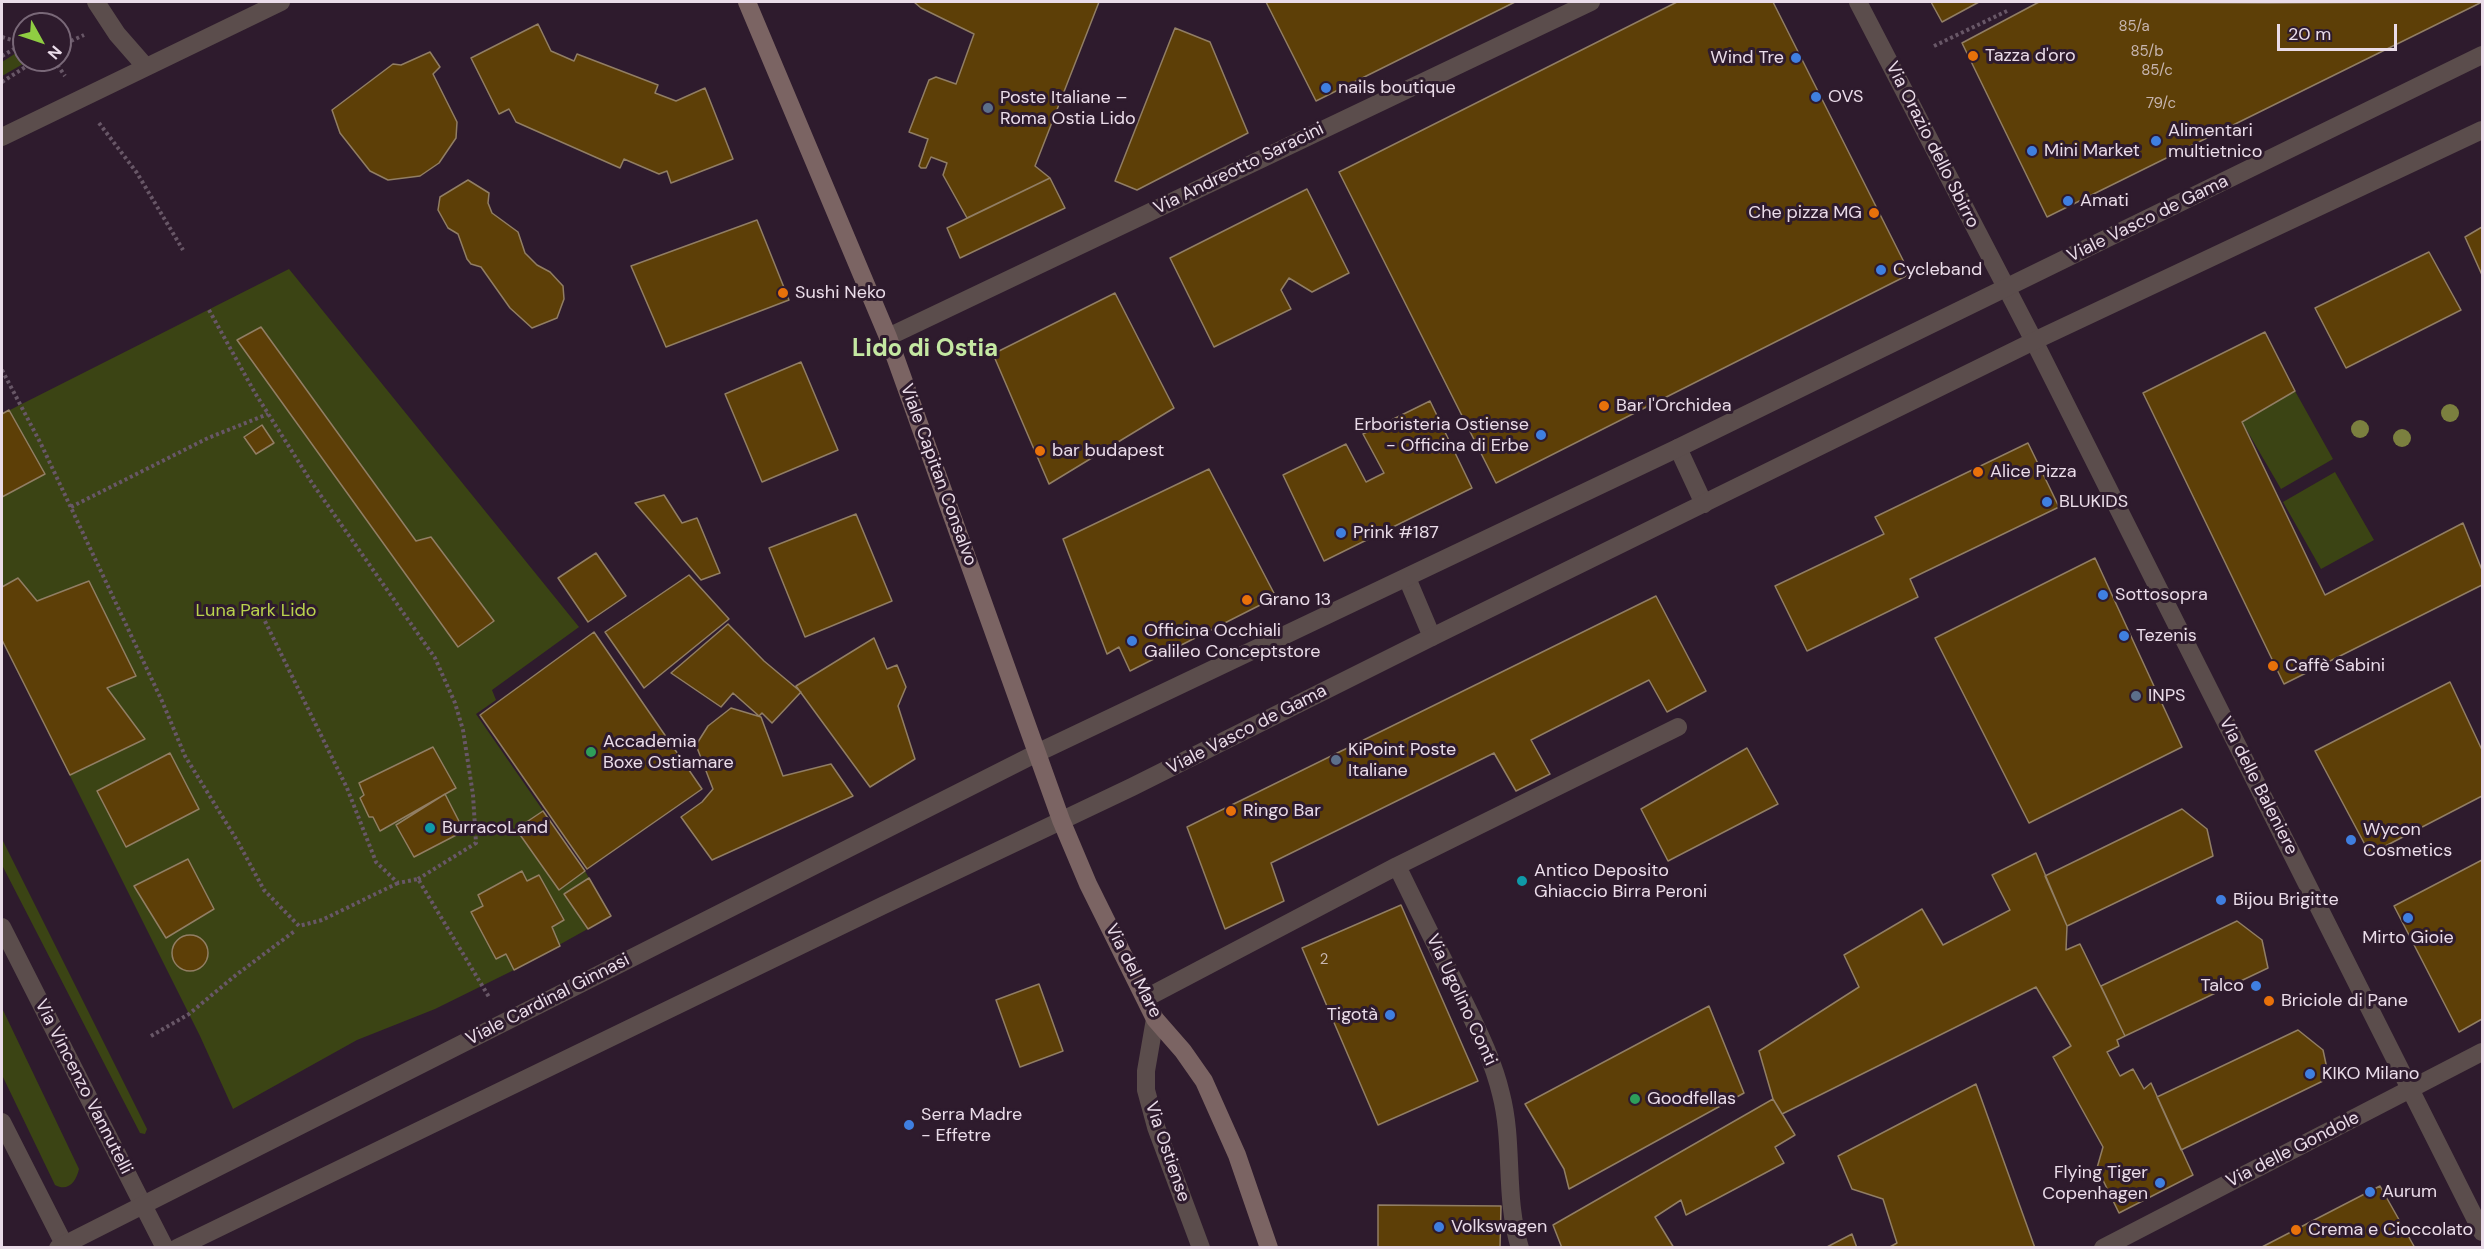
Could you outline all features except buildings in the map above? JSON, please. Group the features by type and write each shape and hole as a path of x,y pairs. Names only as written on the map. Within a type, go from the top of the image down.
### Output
{"main road":[{"name":"Viale Capitan Consalvo","path":"747,2 888,337 1037,753"},
{"name":"Via del Mare","path":"1037,753 1061,820 1088,884 1155,1019 1184,1051 1204,1081 1237,1155 1269,1248"}],"street":[{"path":"96,2 117,34 145,66"},
{"path":"2,137 281,2"},
{"name":"Via Andreotto Saracini","path":"888,337 1591,2"},
{"name":"Via Orazio dello Sbirro","path":"1858,2 2007,288"},
{"name":"Viale Vasco de Gama","path":"1037,753 1678,448 2482,55"},
{"name":"Viale Vasco de Gama","path":"1061,820 2034,341 2482,130"},
{"path":"2007,288 2034,341"},
{"name":"Via delle Baleniere","path":"2034,341 2482,1232"},
{"path":"1678,448 1704,504"},
{"path":"1407,578 1431,637"},
{"path":"1146,998 1397,866 1678,727"},
{"name":"Viale Cardinal Ginnasi","path":"63,1246 218,1165 1037,753"},
{"path":"177,1248 1061,820"},
{"name":"Via Ugolino Conti","path":"1397,866 1481,1036 1498,1082 1509,1140 1512,1206 1520,1248"},
{"name":"Via Vincenzo Vannutelli","path":"2,927 165,1248"},
{"name":"Via Ostiense","path":"1155,1019 1146,1071 1146,1090 1156,1127 1198,1246"},
{"name":"Via delle Gondole","path":"2103,1248 2482,1052"},
{"path":"2,1122 63,1246"}],"path":[{"path":"1934,46 2009,10"},
{"path":"2,82 17,72"},
{"path":"62,72 137,173 183,250"},
{"path":"2,370 71,507 162,701 185,756 238,842 264,890 299,926 322,920 398,883 418,879 476,843 473,795 463,730 455,703 435,658 312,483 268,414 210,310"},
{"path":"71,507 208,438 268,414"},
{"path":"257,605 347,788 376,862 398,883"},
{"path":"418,879 482,986"},
{"path":"151,1036 189,1014 296,930"}],"green space":[{"path":"12,56 12,70 2,76 2,62"},
{"name":"Luna Park Lido","path":"289,269 579,627 492,690 496,700 476,714 585,871 611,916 514,970 435,1009 357,1040 233,1109 200,1036 2,640 2,414"},
{"path":"2295,391 2333,459 2281,489 2242,422"},
{"path":"2335,472 2374,540 2321,569 2283,502"},
{"path":"2,839 147,1129 145,1134 140,1133 2,865"},
{"path":"2,1008 79,1169 74,1182 68,1186 55,1185 2,1075"}],"place":[{"name":"Tazza d'oro","path":"1973,56"},
{"name":"Wind Tre","path":"1796,58"},
{"name":"nails boutique","path":"1326,88"},
{"name":"OVS","path":"1816,97"},
{"name":"Poste Italiane – Roma Ostia Lido","path":"988,108"},
{"name":"Alimentari multietnico","path":"2156,141"},
{"name":"Mini Market","path":"2032,151"},
{"name":"Amati","path":"2068,201"},
{"name":"Che pizza MG","path":"1874,213"},
{"name":"Cycleband","path":"1881,270"},
{"name":"Sushi Neko","path":"783,293"},
{"name":"Bar l'Orchidea","path":"1604,406"},
{"name":"Erboristeria Ostiense - Officina di Erbe","path":"1541,435"},
{"name":"bar budapest","path":"1040,451"},
{"name":"Alice Pizza","path":"1978,472"},
{"name":"BLUKIDS","path":"2047,502"},
{"name":"Prink #187","path":"1341,533"},
{"name":"Sottosopra","path":"2103,595"},
{"name":"Grano 13","path":"1247,600"},
{"name":"Tezenis","path":"2124,636"},
{"name":"Officina Occhiali Galileo Conceptstore","path":"1132,641"},
{"name":"Caffè Sabini","path":"2273,666"},
{"name":"INPS","path":"2136,696"},
{"name":"Accademia Boxe Ostiamare","path":"591,752"},
{"name":"KiPoint Poste Italiane","path":"1336,760"},
{"name":"Ringo Bar","path":"1231,811"},
{"name":"BurracoLand","path":"430,828"},
{"name":"Wycon Cosmetics","path":"2351,840"},
{"name":"Antico Deposito Ghiaccio Birra Peroni","path":"1522,881"},
{"name":"Bijou Brigitte","path":"2221,900"},
{"name":"Mirto Gioie","path":"2408,918"},
{"name":"Talco","path":"2256,986"},
{"name":"Briciole di Pane","path":"2269,1001"},
{"name":"Tigotà","path":"1390,1015"},
{"name":"KIKO Milano","path":"2310,1074"},
{"name":"Goodfellas","path":"1635,1099"},
{"name":"Serra Madre - Effetre","path":"909,1125"},
{"name":"Flying Tiger Copenhagen","path":"2160,1183"},
{"name":"Aurum","path":"2370,1192"},
{"name":"Volkswagen","path":"1439,1227"},
{"name":"Crema e Cioccolato","path":"2296,1230"}],"district":[{"name":"Lido di Ostia","path":"925,350"}]}
